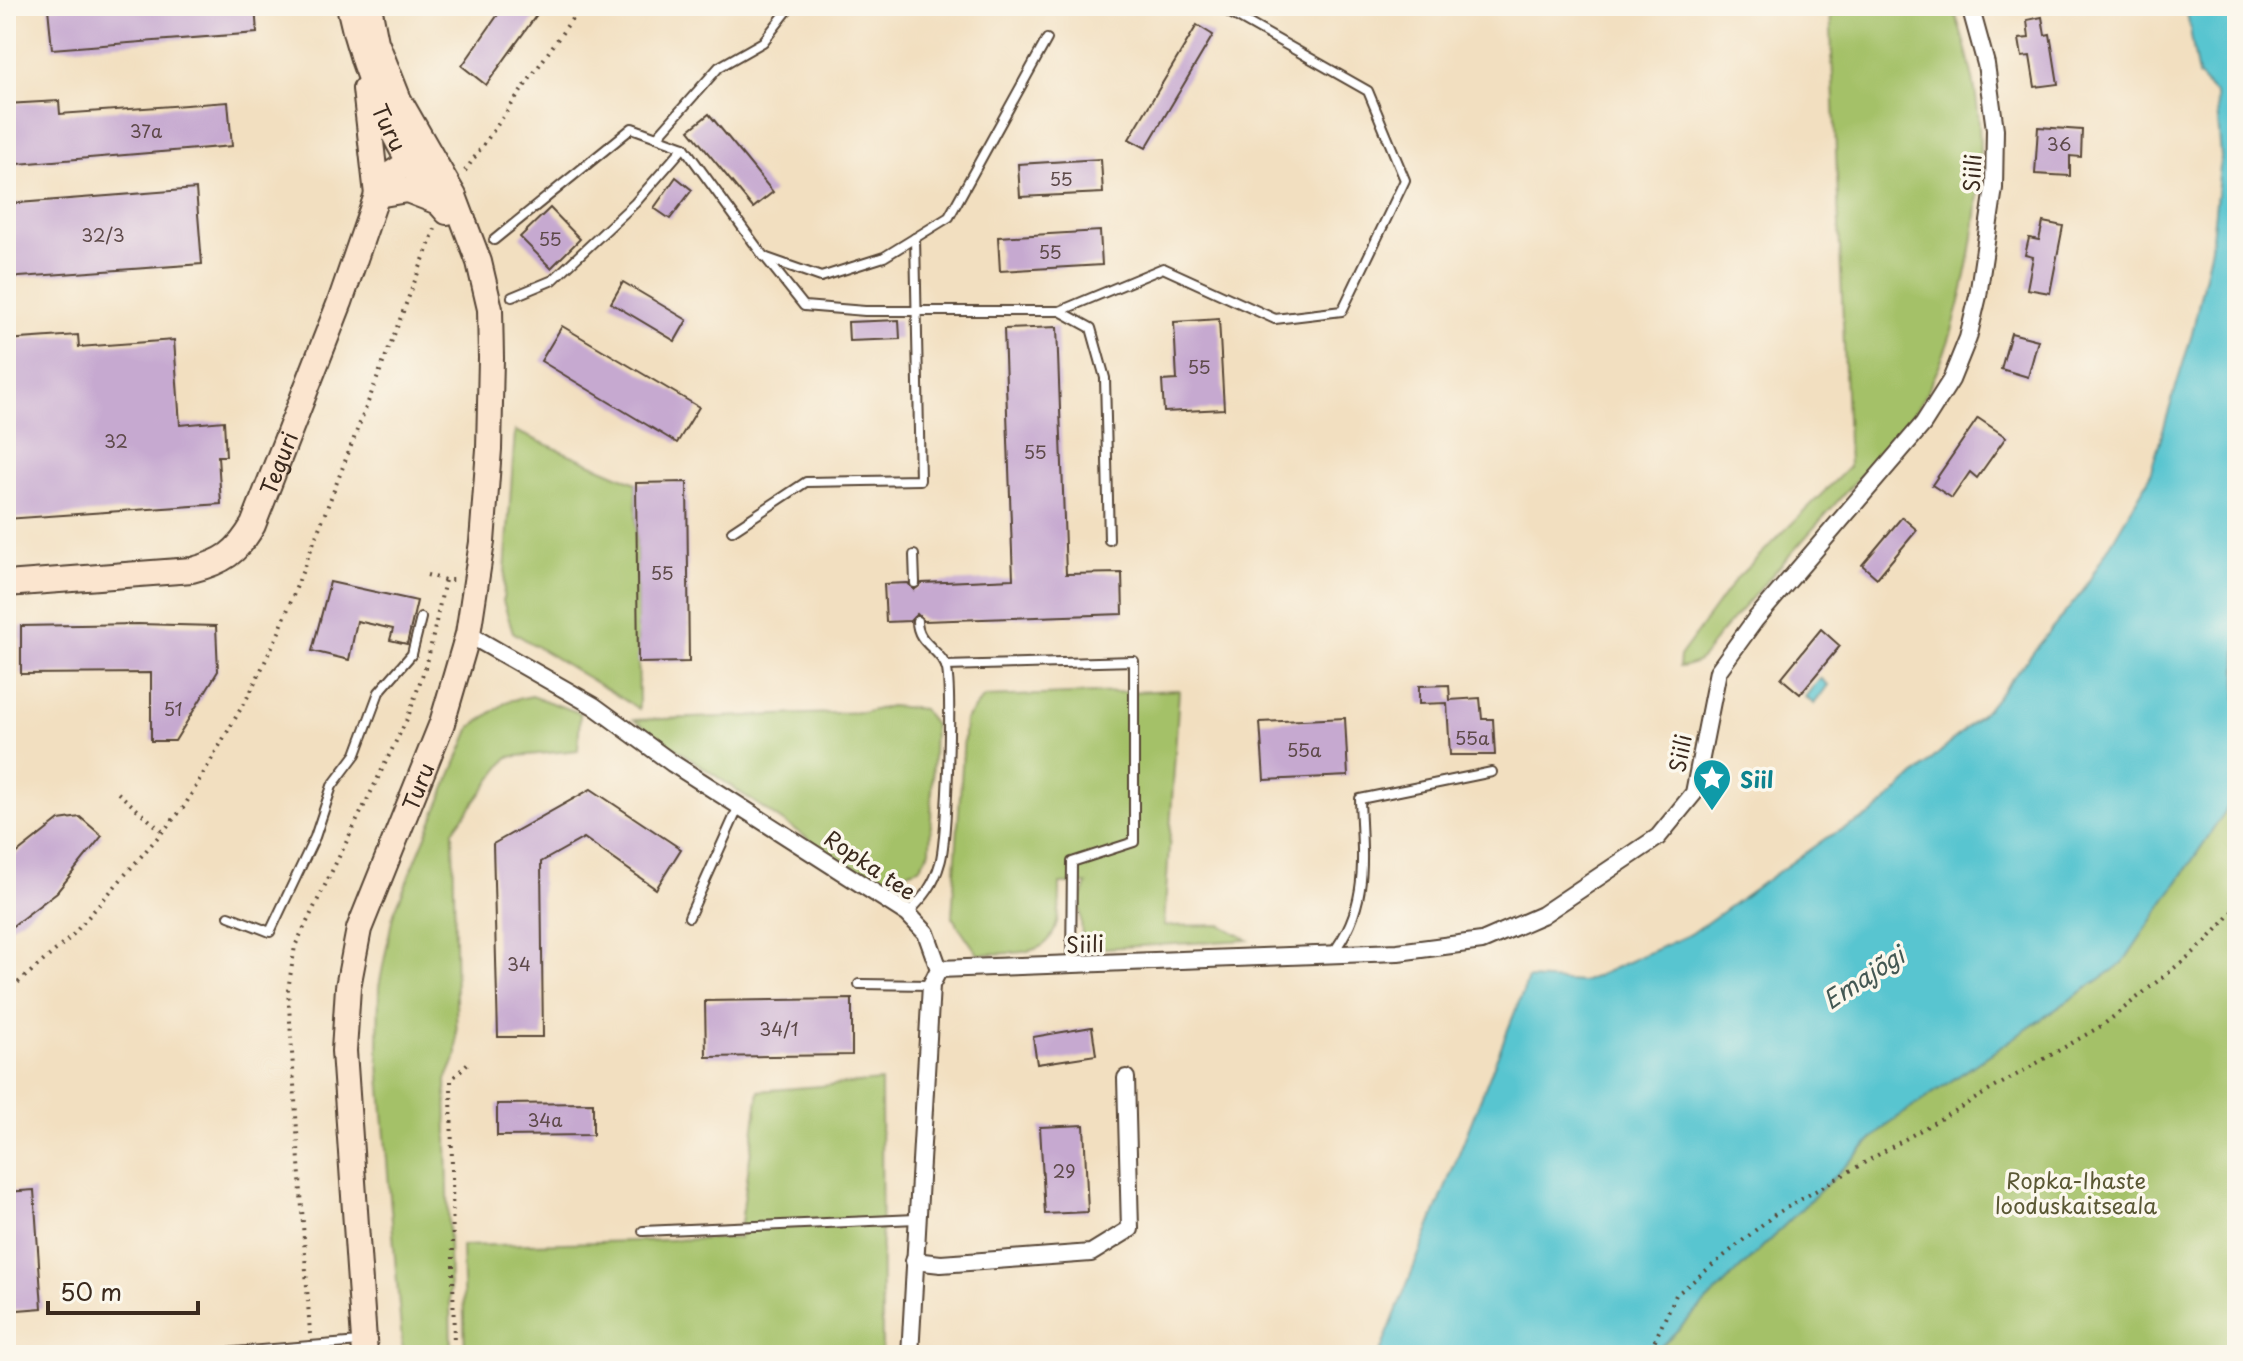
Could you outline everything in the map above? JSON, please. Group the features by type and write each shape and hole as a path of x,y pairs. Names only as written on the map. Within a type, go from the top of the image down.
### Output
{"main road":[{"name":"Turu","path":"349,6 358,47 417,156 465,231 479,262 490,309 491,358 489,449 482,542 468,634 442,723 359,929 348,987 344,1051 365,1351"},
{"name":"Turu","path":"369,6 383,62 417,156"},
{"path":"358,47 371,121 377,195 407,190 445,202"},
{"name":"Teguri","path":"6,584 192,570 221,563 240,548 253,525 377,195 386,177 417,156"}],"street":[{"name":"Siili","path":"939,969 1398,952 1482,941 1542,915 1658,837 1694,793 1718,671 1755,620 1923,424 1951,380 1968,338 1978,296 1994,188 1995,129 1986,64 1970,6"},
{"name":"Ropka tee","path":"468,634 583,699 672,763 908,914 926,933 939,969"},
{"path":"910,1355 931,985 939,969"},
{"path":"914,1261 941,1264 1091,1253 1130,1229 1126,1078"}],"lane":[{"path":"657,137 719,67 763,42 791,6"},
{"path":"494,240 632,128 684,147 764,257 804,306 916,311 1060,311 1163,268 1275,319 1342,311 1405,180 1368,91 1218,6"},
{"path":"764,257 821,277 884,257 949,217 1047,39"},
{"path":"512,297 553,280 635,203 684,147"},
{"path":"732,531 806,482 920,480 915,238"},
{"path":"1060,311 1091,328 1105,378 1109,540"},
{"path":"914,555 915,583"},
{"path":"229,916 270,932 315,837 332,786 356,754 379,692 412,654 421,618"},
{"path":"908,914 931,890 942,858 948,715 946,666 917,633 917,621"},
{"path":"946,666 1134,661 1134,842 1072,862 1071,966"},
{"path":"1331,955 1349,931 1360,897 1360,799 1492,772"},
{"path":"689,917 740,805"},
{"path":"859,984 931,985"},
{"path":"643,1231 916,1219"},
{"path":"198,1355 365,1351"}],"path":[{"path":"6,993 70,938 184,807 251,691 279,632 445,202 527,79 581,6"},
{"path":"427,575 445,580"},
{"path":"118,793 163,831"},
{"path":"1648,1355 1676,1295 1774,1215 2103,1025 2204,944 2237,907"},
{"path":"454,1355 451,1080 468,1063"}],"green space":[{"path":"1830,6 1953,6 1976,94 1979,125 1978,192 1968,268 1948,341 1921,402 1888,446 1717,637 1702,658 1679,667 1680,656 1736,579 1849,467"},
{"path":"515,431 636,483 639,709 513,632 503,601"},
{"path":"1179,690 1164,926 1221,925 1248,940 1104,948 1082,937 1080,902 1087,884 1060,884 1056,925 1043,945 1018,953 978,954 952,917 965,720 984,697"},
{"path":"532,696 580,713 578,750 508,757 453,831 457,1055 446,1080 451,1355 403,1355 378,1052 379,987 393,915 471,727 508,701"},
{"path":"890,706 923,709 934,725 930,851 919,868 881,881 829,853 634,720 866,712"},
{"name":"Ropka-Ihaste looduskaitseala","path":"2237,794 2237,1355 1652,1355 1888,1124 2122,964"},
{"path":"881,1081 882,1355 465,1355 462,1246 739,1238 759,1091"}],"water":[{"name":"Emajõgi","path":"2186,6 2237,6 2237,794 2122,964 1888,1124 1652,1355 1379,1355 1528,979 1583,982 1691,934 1826,838 1873,814 1988,708 2083,591 2148,480 2192,334 2211,247 2221,157 2216,95 2198,76"},
{"path":"1820,678 1828,685 1814,704 1805,697"}],"building":[{"path":"255,6 257,33 52,49 48,8"},
{"path":"504,6 543,6 486,85 462,66"},
{"path":"2042,17 2045,35 2050,34 2058,84 2035,87 2030,56 2022,57 2019,39 2029,38 2027,20"},
{"path":"1197,25 1213,35 1146,148 1129,139"},
{"path":"59,101 60,114 228,102 232,146 6,165 6,104"},
{"path":"709,114 773,192 753,208 689,130"},
{"path":"2038,127 2082,130 2081,157 2070,156 2070,176 2035,174"},
{"path":"1101,159 1103,193 1020,197 1018,164"},
{"path":"676,177 692,190 670,219 654,208"},
{"path":"196,189 202,264 6,278 6,204"},
{"path":"550,208 580,239 551,268 520,237"},
{"path":"2043,222 2063,226 2050,293 2027,289 2033,257 2025,255 2029,238 2039,240"},
{"path":"1100,231 1102,265 1000,271 998,237"},
{"path":"623,282 687,320 675,341 611,303"},
{"path":"1219,319 1224,409 1164,412 1162,381 1177,380 1174,322"},
{"path":"899,320 900,339 849,341 848,322"},
{"path":"562,326 699,407 677,443 541,361"},
{"path":"1057,327 1066,574 1122,573 1123,614 924,621 917,614 910,621 886,622 884,584 908,583 914,590 922,583 1013,579 1004,329"},
{"path":"2011,333 2038,340 2028,377 2001,369"},
{"path":"78,335 79,347 174,340 180,425 224,421 226,456 218,456 221,504 6,519 6,340"},
{"path":"1978,418 2006,437 1977,478 1970,472 1952,498 1932,485"},
{"path":"687,482 689,662 638,663 636,483"},
{"path":"1902,517 1917,530 1877,578 1862,565"},
{"path":"330,582 417,601 407,644 390,640 393,629 357,621 349,660 312,651"},
{"path":"21,626 216,626 218,671 175,741 151,741 151,673 21,674"},
{"path":"1821,629 1840,646 1800,694 1781,678"},
{"path":"1449,685 1450,700 1480,698 1482,719 1493,719 1495,755 1450,755 1447,703 1419,704 1419,686"},
{"path":"1345,718 1348,776 1264,780 1260,722"},
{"path":"591,789 681,849 656,889 584,838 541,862 543,1037 498,1037 493,844"},
{"path":"80,817 102,836 57,892 6,931 6,862 59,820"},
{"path":"852,999 852,1055 706,1057 705,1001"},
{"path":"1092,1027 1096,1055 1037,1064 1033,1037"},
{"path":"593,1103 593,1135 497,1136 497,1104"},
{"path":"1084,1125 1088,1212 1045,1214 1040,1127"},
{"path":"34,1190 42,1308 6,1311 6,1192"}],"place":[{"name":"Siil","path":"1712,812"}]}
